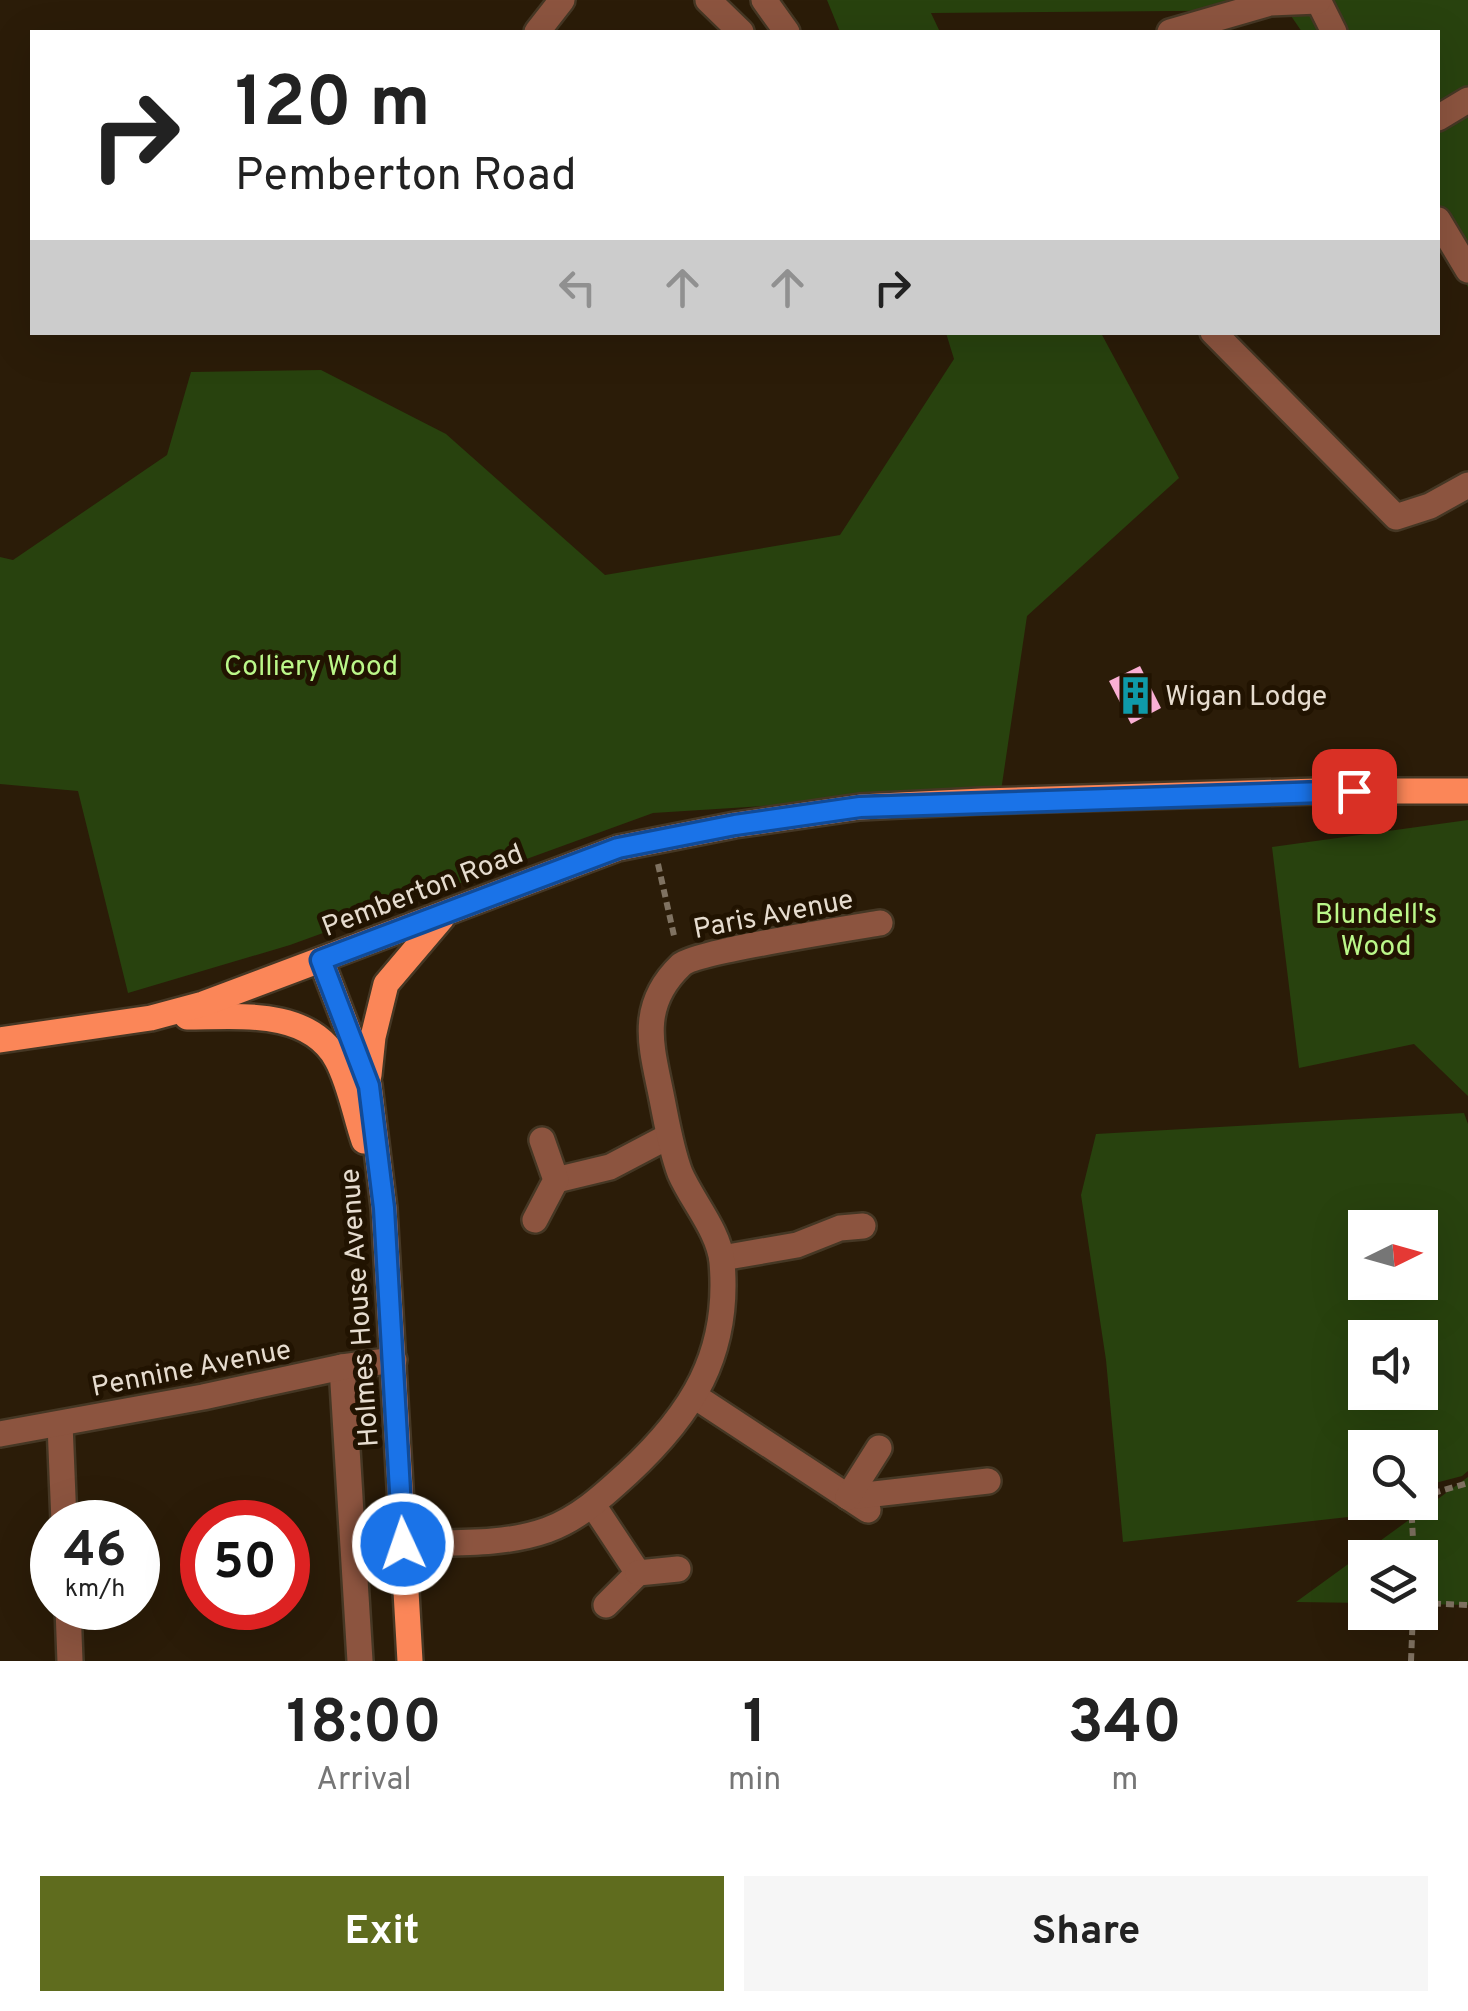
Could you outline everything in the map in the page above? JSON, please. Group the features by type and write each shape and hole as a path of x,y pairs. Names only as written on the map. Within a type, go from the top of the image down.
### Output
{"main road":[{"name":"Pemberton Road","path":"0,1040 152,1018 203,1004 554,870 650,840 860,807 1317,791 1468,792"},
{"path":"369,1086 373,1036 386,984 447,912"},
{"name":"Holmes House Avenue","path":"321,960 369,1086 384,1208 410,1661"},
{"path":"152,1018 248,1017 276,1020 313,1034 330,1049 339,1064 384,1208"}],"street":[{"path":"539,30 562,0"},
{"path":"708,0 739,30"},
{"path":"764,0 786,30"},
{"path":"1177,30 1270,2 1318,1 1333,30"},
{"path":"1440,117 1468,100"},
{"path":"1440,223 1468,270"},
{"path":"1217,335 1396,517 1430,506 1468,486"},
{"name":"Paris Avenue","path":"403,1544 502,1540 547,1530 593,1506 672,1430 696,1397 714,1353 722,1311 722,1258 680,1172 668,1136 650,1026 657,994 690,959 880,922"},
{"path":"556,1180 610,1167 668,1136"},
{"path":"535,1220 556,1180 542,1140"},
{"path":"722,1258 797,1245 840,1228 863,1226"},
{"name":"Pennine Avenue","path":"0,1434 394,1360"},
{"path":"342,1367 360,1661"},
{"path":"696,1397 858,1504 988,1480"},
{"path":"60,1424 63,1500"},
{"path":"858,1504 880,1448"},
{"path":"593,1506 638,1572"},
{"path":"606,1604 638,1572 678,1569"},
{"path":"69,1630 70,1661"}],"path":[{"path":"650,840 662,876 680,966"},
{"path":"1438,1492 1468,1483"},
{"path":"1438,1603 1468,1604"},
{"path":"1411,1661 1412,1630"}],"green space":[{"path":"827,0 1468,0 1468,287 1440,243 1440,30 1301,30 1287,10 931,13 939,30 839,30"},
{"name":"Colliery Wood","path":"947,335 1102,335 1179,478 1027,616 1001,791 653,813 290,945 128,993 78,791 0,784 0,557 13,560 167,455 191,372 321,370 446,434 605,575 840,535 954,359"},
{"name":"Blundell's Wood","path":"1468,820 1468,1096 1414,1044 1299,1068 1272,847"},
{"path":"1464,1113 1468,1124 1468,1471 1438,1482 1438,1430 1348,1430 1348,1517 1123,1542 1106,1360 1081,1195 1096,1134"},
{"path":"1468,1477 1468,1605 1438,1604 1438,1540 1381,1540 1409,1520 1438,1520 1438,1499"},
{"path":"1348,1564 1348,1603 1296,1602"}],"building":[{"name":"Wigan Lodge","path":"1140,666 1161,708 1131,724 1109,681"}],"place":[{"name":"Wigan Lodge","path":"1135,695"}],"route":[{"path":"403,1544 384,1208 369,1086 321,960 618,848 735,825 860,807 1354,791"}]}
